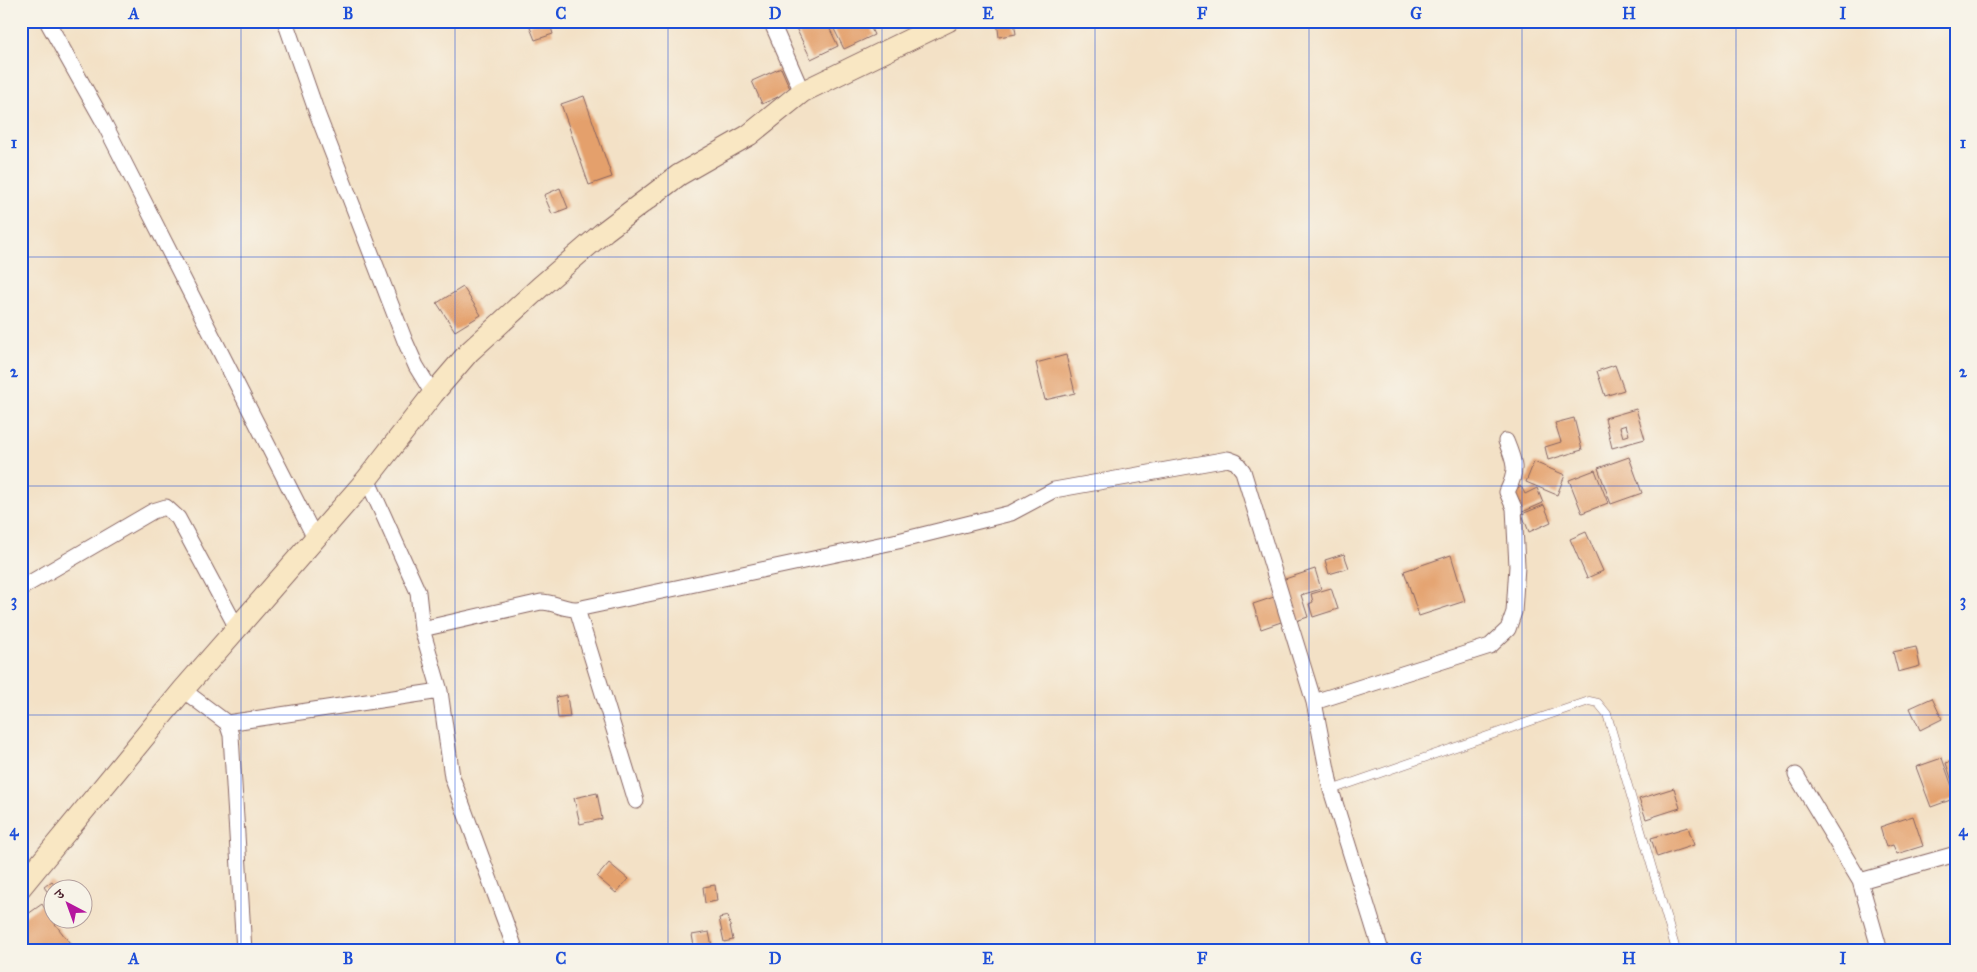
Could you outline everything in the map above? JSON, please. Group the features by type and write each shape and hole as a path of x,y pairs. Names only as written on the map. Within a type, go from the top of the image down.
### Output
{"street":[{"path":"47,21 102,119 315,538"},
{"path":"285,21 317,113 405,341 422,378 433,394"},
{"path":"771,21 802,92"},
{"path":"21,887 183,690 367,479 433,394 469,352 605,230 679,176 749,135 802,92 948,21"},
{"path":"1314,702 1490,646 1508,629 1514,612 1517,566 1514,508 1507,492 1513,481 1516,464 1506,441"},
{"path":"422,629 541,602 551,602 571,610 577,610 898,541 1011,513 1054,490 1228,459 1236,462 1243,470 1314,702 1331,790 1381,951"},
{"path":"367,479 418,592 422,629 440,690 452,777 516,951"},
{"path":"21,588 153,511 166,506 178,518 237,628"},
{"path":"577,610 636,801"},
{"path":"183,690 228,723 231,735 244,951"},
{"path":"228,723 440,690"},
{"path":"1796,775 1860,881 1880,951"},
{"path":"1860,881 1956,854"}],"lane":[{"path":"1331,790 1589,701 1598,703 1607,714 1676,950"}],"building":[{"path":"539,21 549,21 553,34 535,40 529,25"},
{"path":"805,21 826,21 838,46 811,59 795,26"},
{"path":"830,21 868,21 874,35 844,49"},
{"path":"997,21 1014,21 1016,34 999,37"},
{"path":"781,68 791,91 762,104 752,81"},
{"path":"584,96 612,177 589,185 561,104"},
{"path":"560,188 568,208 552,214 544,195"},
{"path":"463,287 481,315 455,331 437,303"},
{"path":"1066,355 1075,393 1045,400 1036,363"},
{"path":"1615,365 1624,390 1605,396 1597,371"},
{"path":"1636,409 1645,439 1612,448 1605,418","holes":["1626,425 1629,435 1623,437 1620,427"]},
{"path":"1574,418 1582,450 1548,460 1545,447 1561,442 1555,423"},
{"path":"1629,457 1642,493 1611,504 1598,468"},
{"path":"1534,462 1565,475 1557,495 1526,482"},
{"path":"1595,470 1608,503 1582,513 1569,480"},
{"path":"1521,486 1525,494 1537,488 1543,503 1520,513 1511,491"},
{"path":"1544,505 1551,522 1529,532 1522,514"},
{"path":"1586,532 1603,571 1587,578 1570,539"},
{"path":"1344,554 1349,568 1329,574 1325,560"},
{"path":"1451,555 1465,601 1419,616 1404,571"},
{"path":"1315,569 1321,589 1301,595 1308,617 1296,621 1282,580"},
{"path":"1331,588 1338,609 1313,617 1309,604 1313,602 1311,594"},
{"path":"1277,596 1284,621 1261,629 1253,604"},
{"path":"1916,647 1920,666 1898,672 1893,652"},
{"path":"567,695 570,717 558,718 556,697"},
{"path":"1932,698 1942,719 1920,730 1910,708"},
{"path":"1942,758 1956,798 1931,807 1916,767"},
{"path":"1956,760 1956,790 1955,790 1946,763"},
{"path":"1674,788 1680,808 1646,819 1639,799"},
{"path":"597,793 602,819 580,824 574,798"},
{"path":"1913,816 1923,846 1897,854 1893,845 1886,847 1880,827"},
{"path":"1688,827 1694,845 1657,857 1651,838"},
{"path":"609,863 628,879 616,893 597,877"},
{"path":"715,885 717,901 705,903 703,887"},
{"path":"42,904 42,930 60,930 76,951 32,951 21,936 21,919"},
{"path":"728,916 733,940 724,942 719,918"},
{"path":"709,932 713,951 695,951 692,935"}]}
